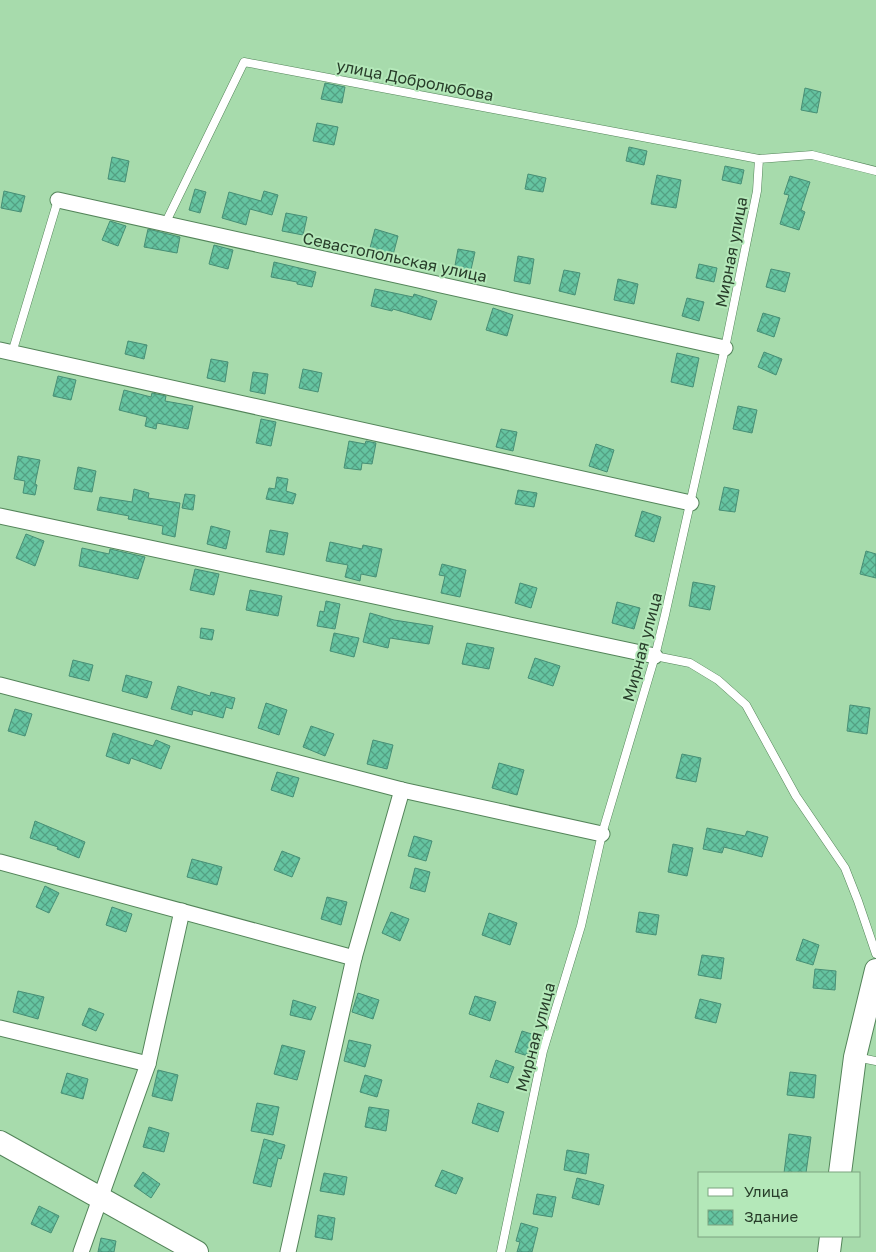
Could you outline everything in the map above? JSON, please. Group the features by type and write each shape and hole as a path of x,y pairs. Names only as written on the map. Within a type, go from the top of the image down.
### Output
{"main road":[{"path":"840,1172 865,1059 876,970"},
{"path":"0,1142 100,1200 197,1252"},
{"path":"829,1252 831,1237"}],"street":[{"name":"Севастопольская улица","path":"58,200 726,348"},
{"path":"6,352 691,502"},
{"path":"0,516 655,656"},
{"path":"0,686 402,790 602,834"},
{"path":"288,1252 354,958 402,790"},
{"path":"0,862 354,958"},
{"path":"81,1252 148,1064 182,911"},
{"path":"0,1028 148,1064"}],"lane":[{"name":"улица Добролюбова","path":"165,224 244,62 759,159"},
{"path":"759,159 812,155 876,171"},
{"name":"Мирная улица","path":"502,1252 543,1051 582,926 602,834 655,656 726,348 757,191 759,159"},
{"path":"6,352 58,200"},
{"path":"655,656 690,663 718,680 746,705 796,796 845,868 876,954"}],"building":[{"path":"325,83 345,87 342,103 321,99"},
{"path":"805,88 821,92 817,113 801,110"},
{"path":"317,123 338,127 334,145 313,141"},
{"path":"629,147 647,151 644,165 626,161"},
{"path":"112,157 129,161 125,182 108,179"},
{"path":"725,166 744,170 741,184 722,180"},
{"path":"528,174 546,178 543,192 525,189"},
{"path":"657,175 681,180 676,208 651,204"},
{"path":"790,176 810,182 801,210 805,212 799,230 780,224 789,195 784,194"},
{"path":"195,189 206,192 200,213 189,210"},
{"path":"4,191 25,196 21,212 1,208"},
{"path":"264,191 278,195 272,215 250,209 246,225 222,218 229,192 261,201"},
{"path":"286,213 307,217 303,235 282,231"},
{"path":"110,221 126,226 118,246 102,240"},
{"path":"148,229 180,237 177,253 144,247"},
{"path":"375,229 398,236 393,255 370,248"},
{"path":"214,245 233,250 228,269 209,264"},
{"path":"458,249 475,252 470,274 454,271"},
{"path":"518,256 534,259 530,284 514,281"},
{"path":"274,262 316,272 312,287 271,277"},
{"path":"699,264 717,268 714,282 696,278"},
{"path":"771,269 790,273 785,292 766,287"},
{"path":"564,270 580,273 575,295 559,291"},
{"path":"618,279 638,284 634,304 614,300"},
{"path":"375,289 413,297 414,294 437,301 431,320 393,309 392,311 371,306"},
{"path":"687,298 704,302 699,321 682,316"},
{"path":"493,308 513,315 507,336 486,330"},
{"path":"763,313 780,318 774,337 757,331"},
{"path":"128,341 147,345 144,359 125,354"},
{"path":"764,352 782,359 776,375 758,367"},
{"path":"677,353 699,358 693,387 671,382"},
{"path":"211,359 228,362 225,382 207,378"},
{"path":"303,369 322,373 318,392 299,388"},
{"path":"253,372 268,374 265,394 250,391"},
{"path":"58,376 76,380 71,400 53,396"},
{"path":"124,390 151,397 152,393 166,396 165,401 193,406 188,429 157,423 156,429 145,426 147,417 119,410"},
{"path":"738,406 757,410 752,433 733,429"},
{"path":"261,419 276,422 271,446 256,443"},
{"path":"501,429 517,432 513,451 496,447"},
{"path":"349,441 365,444 366,441 376,443 372,464 362,463 361,470 344,468"},
{"path":"596,444 614,450 607,472 589,466"},
{"path":"18,456 40,460 35,484 37,485 35,495 23,493 25,481 14,479"},
{"path":"78,467 96,471 92,492 74,489"},
{"path":"277,477 288,479 286,491 296,494 293,504 266,499 269,488 275,489"},
{"path":"724,487 739,490 735,512 719,510"},
{"path":"134,489 149,493 148,498 180,503 175,537 162,534 163,526 128,519 129,516 97,510 100,497 132,502"},
{"path":"518,490 537,493 534,507 515,504"},
{"path":"185,494 195,495 193,510 182,508"},
{"path":"642,511 661,517 654,542 635,536"},
{"path":"211,526 230,531 226,549 207,544"},
{"path":"270,530 288,533 284,555 266,552"},
{"path":"26,534 44,541 35,566 16,558"},
{"path":"330,542 362,549 363,545 382,549 376,577 361,574 360,581 345,577 348,565 326,561"},
{"path":"82,548 109,554 110,549 145,557 138,579 79,566"},
{"path":"866,551 876,554 876,578 860,574"},
{"path":"442,564 466,570 460,597 441,593 445,576 439,575"},
{"path":"195,569 219,574 214,595 190,590"},
{"path":"693,582 715,586 710,610 689,606"},
{"path":"520,583 537,588 531,608 515,603"},
{"path":"250,590 282,596 278,616 246,610"},
{"path":"326,601 340,604 335,629 317,626 320,611 324,612"},
{"path":"617,602 640,608 634,629 612,623"},
{"path":"370,613 394,620 433,626 429,644 390,638 388,648 363,642"},
{"path":"201,628 214,630 212,640 200,638"},
{"path":"334,633 359,638 354,657 330,651"},
{"path":"467,643 494,648 489,669 462,664"},
{"path":"535,658 560,666 553,686 528,678"},
{"path":"73,660 93,665 89,681 69,676"},
{"path":"126,675 152,682 147,698 122,691"},
{"path":"178,686 210,696 211,692 235,698 232,709 226,707 223,718 193,710 192,715 171,709"},
{"path":"266,703 287,710 279,735 258,728"},
{"path":"850,705 870,708 867,734 847,731"},
{"path":"15,709 32,714 25,736 8,731"},
{"path":"311,726 334,734 325,756 303,747"},
{"path":"113,733 153,746 156,740 170,746 161,769 131,758 129,764 106,756"},
{"path":"373,740 393,745 387,769 367,764"},
{"path":"682,754 701,758 696,782 676,778"},
{"path":"499,763 524,770 517,795 492,788"},
{"path":"277,772 299,778 293,797 271,790"},
{"path":"35,821 85,842 79,858 57,849 58,847 30,838"},
{"path":"707,828 745,836 747,831 768,837 762,857 724,847 722,853 703,849"},
{"path":"414,836 432,841 426,861 408,856"},
{"path":"673,844 693,848 687,876 668,872"},
{"path":"282,851 300,858 292,877 274,870"},
{"path":"192,859 222,867 217,885 187,877"},
{"path":"415,868 430,872 425,892 410,888"},
{"path":"45,886 59,893 49,913 36,907"},
{"path":"327,897 347,902 341,925 321,919"},
{"path":"112,907 132,914 126,932 106,925"},
{"path":"391,912 409,919 400,941 382,933"},
{"path":"639,912 659,915 656,935 636,932"},
{"path":"489,913 517,923 510,945 482,935"},
{"path":"803,939 819,945 813,965 796,960"},
{"path":"702,955 724,958 721,979 698,975"},
{"path":"815,969 836,971 835,990 813,988"},
{"path":"18,991 44,997 38,1019 13,1012"},
{"path":"358,993 379,1000 373,1019 352,1012"},
{"path":"475,996 496,1002 490,1021 469,1014"},
{"path":"700,999 721,1004 716,1023 695,1018"},
{"path":"293,1000 316,1007 311,1020 290,1015"},
{"path":"89,1008 104,1014 96,1031 82,1025"},
{"path":"522,1031 538,1036 533,1055 528,1053 528,1056 515,1052"},
{"path":"349,1040 371,1045 365,1067 344,1061"},
{"path":"282,1045 305,1051 297,1080 274,1074"},
{"path":"496,1060 514,1067 508,1083 490,1077"},
{"path":"158,1070 178,1075 172,1101 152,1096"},
{"path":"790,1072 816,1075 814,1098 787,1095"},
{"path":"67,1073 88,1079 83,1099 61,1093"},
{"path":"365,1075 382,1080 377,1097 360,1092"},
{"path":"257,1103 279,1107 273,1135 251,1131"},
{"path":"478,1103 504,1112 498,1132 472,1123"},
{"path":"369,1107 389,1110 386,1131 365,1127"},
{"path":"149,1127 169,1133 164,1152 143,1147"},
{"path":"789,1134 811,1137 806,1172 784,1172"},
{"path":"264,1139 285,1145 281,1159 278,1158 271,1187 253,1183"},
{"path":"567,1150 589,1154 586,1174 564,1170"},
{"path":"442,1170 463,1178 456,1194 435,1186"},
{"path":"143,1172 160,1184 151,1198 134,1186"},
{"path":"324,1173 347,1177 344,1195 320,1191"},
{"path":"577,1178 604,1185 599,1205 572,1198"},
{"path":"537,1194 556,1197 552,1217 533,1214"},
{"path":"39,1206 59,1216 51,1233 31,1224"},
{"path":"318,1215 335,1218 332,1240 315,1237"},
{"path":"521,1223 538,1228 532,1252 517,1252 520,1242 516,1241"},
{"path":"101,1238 116,1241 114,1252 98,1252"}]}
